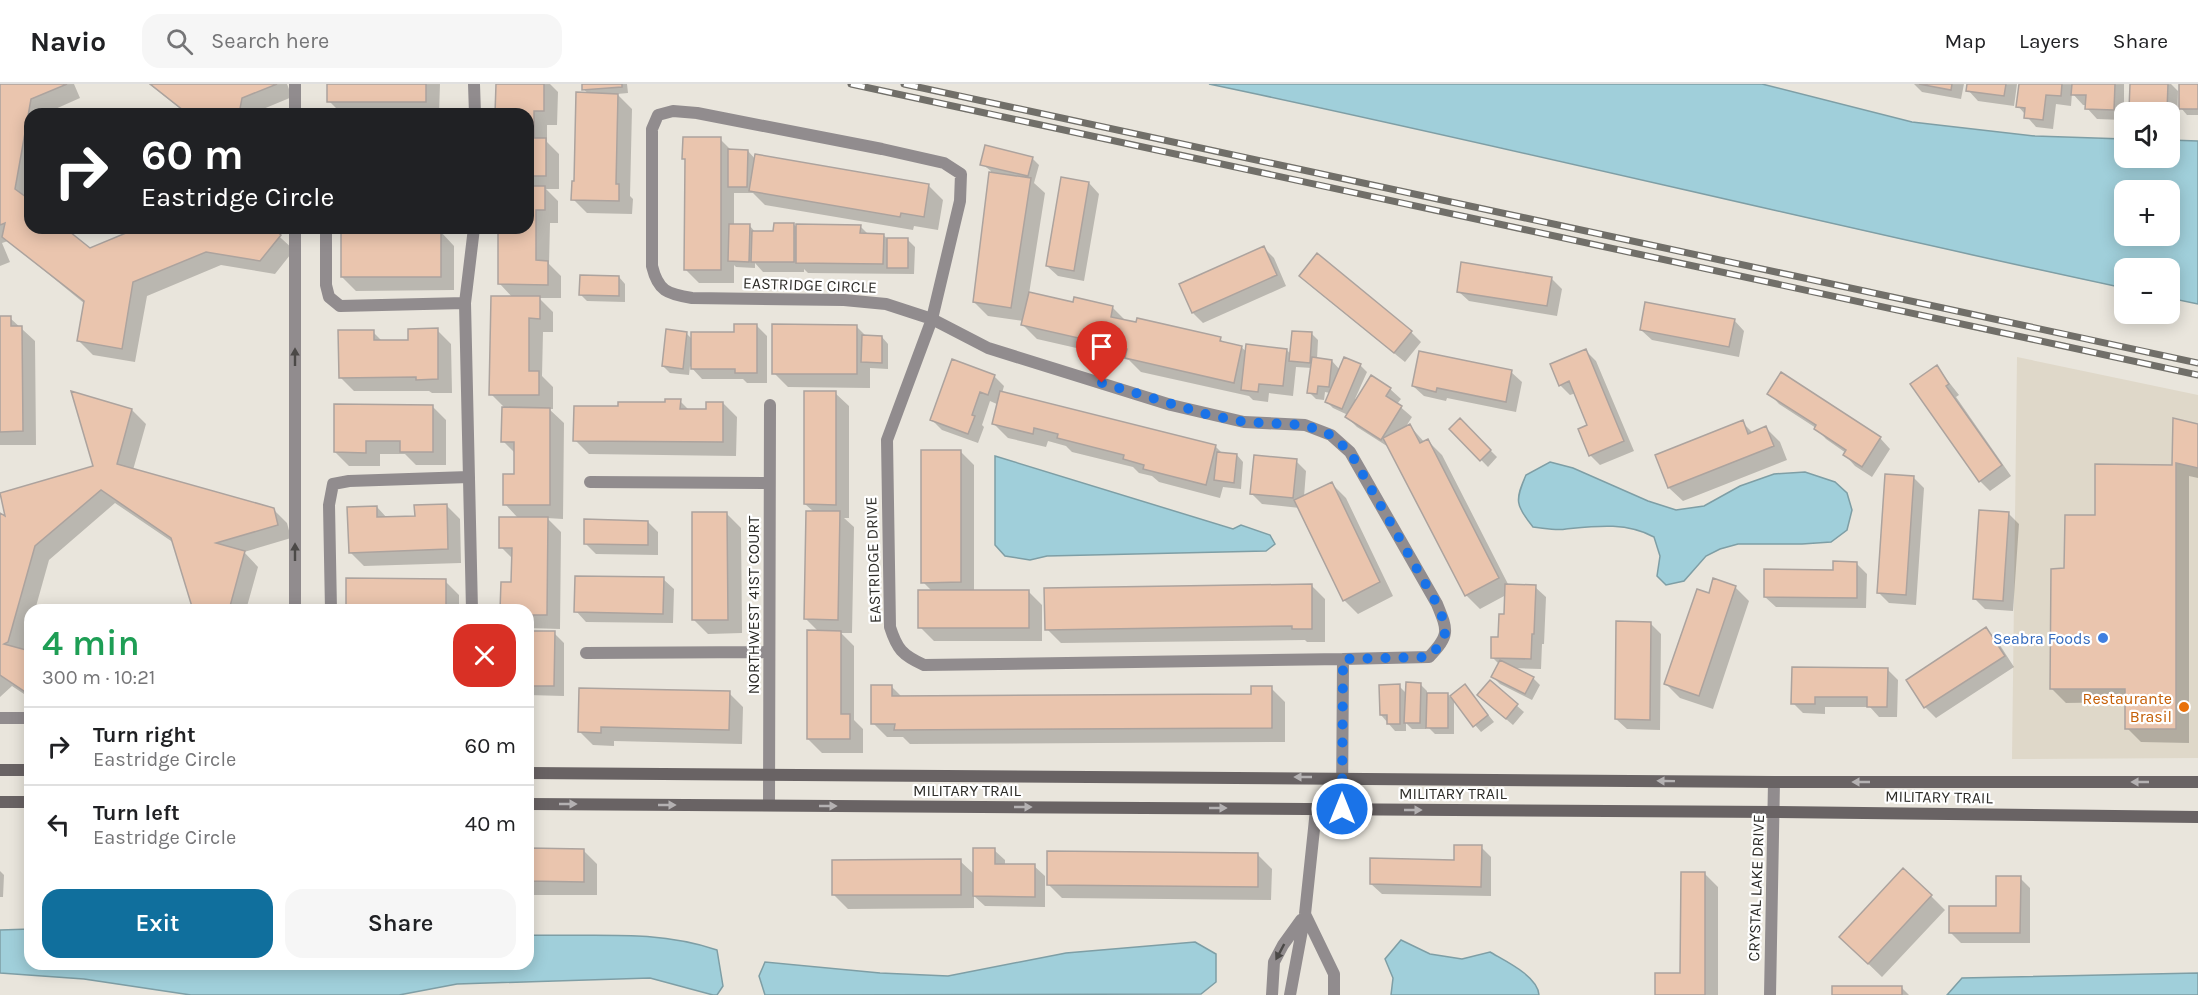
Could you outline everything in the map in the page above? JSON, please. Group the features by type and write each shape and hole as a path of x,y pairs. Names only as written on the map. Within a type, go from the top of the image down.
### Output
{"street":[{"path":"295,84 295,108"},
{"path":"474,84 475,108"},
{"name":"EASTRIDGE CIRCLE","path":"961,174 944,163 698,113 673,111 658,115 651,129 652,266 656,282 672,295 692,298 844,300 886,304 932,319 988,348 1171,405 1244,422 1305,425 1331,435 1350,452 1437,604 1445,625 1443,642 1429,657 1343,659"},
{"name":"EASTRIDGE DRIVE","path":"961,174 960,201 932,319 886,440 890,627 896,645 907,658 924,665 1343,659"},
{"path":"295,234 295,604"},
{"path":"326,234 326,285 329,297 340,306 465,303"},
{"path":"472,604 465,303 473,234"},
{"name":"NORTHWEST 41ST COURT","path":"769,805 770,405"},
{"path":"331,604 328,505 333,484 349,481 469,477"},
{"path":"590,482 769,483"},
{"path":"586,653 769,652"},
{"path":"1342,809 1343,659"},
{"path":"0,718 24,718"},
{"path":"0,770 24,770"},
{"name":"MILITARY TRAIL","path":"534,773 1342,777 1774,782 2198,782"},
{"name":"CRYSTAL LAKE DRIVE","path":"1770,995 1774,782"},
{"path":"0,802 24,802"},
{"name":"MILITARY TRAIL","path":"534,804 2198,817"},
{"path":"1290,995 1305,914 1317,810"},
{"path":"1272,995 1274,962 1305,914"},
{"path":"1305,914 1334,974 1334,995"}],"shaded area":[{"path":"2017,357 2198,395 2198,758 2012,759"}],"water":[{"path":"1209,84 1762,84 1912,122 2035,136 2114,139 2114,168 2180,168 2180,140 2198,141 2198,304 2180,300 2180,258 2114,258 2114,286"},
{"path":"995,456 1233,529 1241,525 1270,535 1275,544 1266,551 1047,556 1030,560 1005,556 995,545"},
{"path":"1550,462 1573,468 1648,501 1676,510 1704,506 1740,486 1774,474 1805,472 1835,482 1847,493 1852,510 1847,530 1831,542 1738,544 1706,556 1684,581 1666,585 1657,576 1660,556 1654,537 1643,532 1611,526 1558,530 1533,527 1520,507 1520,491 1526,475"},
{"path":"24,929 24,970 534,970 534,935 623,935 670,939 717,950 723,986 717,995 713,995 650,978 457,984 399,995 191,995 84,979 0,973 0,930"},
{"path":"1401,940 1430,954 1462,959 1490,952 1527,975 1537,988 1539,995 1391,995 1393,978 1385,959"},
{"path":"1195,942 1216,954 1216,982 1201,994 765,995 759,976 765,962 880,973 948,976 1066,953"},
{"path":"2198,973 2198,995 1947,995 1962,978"}],"building":[{"path":"0,84 67,84 31,99 29,108 24,108 24,138 15,189 24,196 24,234 72,234 90,248 124,234 281,235 260,261 206,252 133,282 122,349 77,341 84,301 2,237 5,223 0,225"},
{"path":"150,84 277,84 242,98 240,108 180,108"},
{"path":"327,84 426,84 426,102 327,102"},
{"path":"496,84 544,84 544,111 534,111 534,108 495,108"},
{"path":"582,84 622,84 622,87 582,90"},
{"path":"1919,84 1952,84 1951,90"},
{"path":"1967,84 2006,84 2004,96 1966,91"},
{"path":"2019,84 2062,84 2061,96 2046,95 2043,120 2024,118 2025,108 2016,107"},
{"path":"2072,84 2115,84 2114,110 2085,109 2086,95 2071,95"},
{"path":"2130,84 2168,84 2167,102 2129,102"},
{"path":"2179,84 2198,84 2198,109 2180,109"},
{"path":"576,92 618,94 616,184 619,184 619,201 571,200 572,181 574,181"},
{"path":"683,137 721,137 721,270 684,270 685,159 682,159"},
{"path":"534,138 546,138 546,176 534,176"},
{"path":"985,145 1033,157 1028,176 980,165"},
{"path":"728,149 748,150 747,187 728,187"},
{"path":"755,154 929,184 924,217 901,213 900,217 749,191"},
{"path":"989,172 1031,178 1011,308 973,302"},
{"path":"1061,177 1089,182 1074,271 1046,266"},
{"path":"534,186 545,186 545,210 536,210 536,260 548,261 548,285 498,284 498,234 534,234"},
{"path":"774,223 794,223 794,262 751,262 752,231 773,231"},
{"path":"729,224 750,224 749,262 728,261"},
{"path":"796,224 861,225 860,233 884,234 883,264 796,263"},
{"path":"341,234 441,234 441,277 341,277"},
{"path":"887,238 908,238 908,268 887,268"},
{"path":"1264,246 1277,275 1192,313 1179,284"},
{"path":"1317,253 1412,331 1394,353 1299,276"},
{"path":"1461,262 1552,277 1547,306 1457,292"},
{"path":"580,275 619,276 619,296 579,295"},
{"path":"1029,292 1073,302 1074,297 1113,306 1111,317 1136,322 1137,318 1221,337 1220,341 1242,346 1234,383 1125,358 1127,349 1021,325"},
{"path":"491,296 540,296 540,319 529,318 529,371 539,371 539,395 489,395"},
{"path":"1645,302 1735,319 1729,347 1640,330"},
{"path":"0,316 11,316 11,326 22,326 23,431 0,432"},
{"path":"734,324 757,324 757,373 735,373 735,369 691,369 691,332 734,332"},
{"path":"772,324 857,325 857,374 772,374"},
{"path":"438,328 438,379 339,378 338,330 374,330 374,340 408,340 408,329"},
{"path":"666,329 687,332 683,369 662,366"},
{"path":"1292,331 1312,332 1310,363 1289,361"},
{"path":"862,335 882,336 882,363 861,362"},
{"path":"1246,344 1287,349 1283,386 1259,384 1258,392 1241,390"},
{"path":"1586,349 1624,441 1589,456 1578,429 1587,425 1569,381 1559,386 1550,364"},
{"path":"1419,351 1512,370 1506,402 1437,388 1436,392 1412,386"},
{"path":"1312,357 1332,360 1329,387 1318,386 1317,394 1307,393"},
{"path":"1344,357 1361,364 1342,409 1325,402"},
{"path":"952,359 995,375 988,395 980,392 968,434 930,420"},
{"path":"1937,365 1949,384 1946,386 2002,465 1979,482 1910,384"},
{"path":"1781,372 1881,437 1862,467 1843,455 1846,450 1814,429 1816,425 1767,394"},
{"path":"1371,375 1391,388 1386,396 1402,406 1381,440 1345,417"},
{"path":"71,391 132,409 117,464 274,508 278,525 216,543 245,551 231,604 191,604 171,538 101,490 35,546 8,642 4,644 24,649 24,691 0,675 0,513 5,516 0,493 93,466"},
{"path":"804,391 836,391 836,505 804,504"},
{"path":"1000,391 1216,445 1206,485 1143,469 1144,465 1123,459 1124,455 1057,438 1058,434 1034,428 1033,434 992,424"},
{"path":"665,399 681,399 680,409 706,409 706,402 723,402 723,442 573,441 574,406 618,406 618,402 665,402"},
{"path":"334,404 433,405 433,452 400,452 400,441 366,441 366,453 334,452"},
{"path":"502,407 550,408 550,505 503,505 503,474 514,474 514,442 501,442"},
{"path":"1460,418 1491,450 1480,461 1449,429"},
{"path":"2173,418 2198,424 2198,468 2176,463 2176,729 2125,729 2125,689 2050,689 2051,569 2064,568 2065,515 2095,515 2095,464 2172,465"},
{"path":"1743,420 1748,434 1766,426 1774,446 1668,488 1655,455"},
{"path":"1410,424 1420,443 1428,439 1499,578 1465,596 1383,438"},
{"path":"921,450 961,450 961,582 921,583"},
{"path":"1217,452 1237,454 1234,483 1214,480"},
{"path":"1254,455 1297,459 1293,498 1250,494"},
{"path":"1885,474 1914,476 1906,595 1877,593"},
{"path":"1332,482 1380,582 1343,601 1294,500"},
{"path":"447,504 448,549 349,553 347,507 377,506 377,517 415,516 414,505"},
{"path":"1979,510 2009,512 2003,601 1973,599"},
{"path":"806,511 840,511 838,620 804,619"},
{"path":"692,512 727,512 728,620 692,620"},
{"path":"499,517 548,517 547,615 534,615 534,604 500,604 501,582 511,582 512,548 499,548"},
{"path":"584,519 648,521 648,545 584,544"},
{"path":"1833,561 1857,562 1857,598 1764,597 1764,569 1833,570"},
{"path":"575,576 664,577 663,614 574,612"},
{"path":"346,578 446,579 446,604 346,604"},
{"path":"1713,578 1736,586 1699,696 1664,684 1697,589 1709,593"},
{"path":"1312,584 1312,629 1292,629 1292,626 1045,630 1044,588"},
{"path":"1505,584 1536,585 1531,659 1491,658 1491,637 1498,637 1499,614 1504,614"},
{"path":"918,590 1029,590 1029,628 918,628"},
{"path":"1616,621 1651,622 1650,720 1615,719"},
{"path":"1986,627 2005,656 1924,708 1906,680"},
{"path":"807,630 841,631 841,714 850,714 850,739 807,739"},
{"path":"534,631 555,631 554,686 534,686"},
{"path":"1500,660 1534,677 1525,694 1491,677"},
{"path":"1792,667 1888,668 1887,707 1867,707 1867,697 1815,697 1815,704 1791,704"},
{"path":"1490,680 1518,704 1506,719 1477,695"},
{"path":"1406,682 1421,683 1420,723 1404,723"},
{"path":"1400,684 1400,724 1387,724 1387,715 1380,715 1379,685"},
{"path":"1465,684 1488,715 1473,727 1450,696"},
{"path":"871,685 892,685 892,696 1251,694 1251,686 1272,686 1272,728 894,730 895,724 871,724"},
{"path":"579,688 730,691 729,730 601,727 601,733 578,732"},
{"path":"1427,693 1448,693 1448,728 1426,728"},
{"path":"1454,845 1482,845 1481,887 1370,884 1370,858 1454,860"},
{"path":"534,848 584,849 584,882 534,881"},
{"path":"973,848 995,848 995,864 1035,864 1035,897 973,896"},
{"path":"1047,851 1258,853 1258,887 1047,885"},
{"path":"961,859 961,895 832,895 832,860"},
{"path":"1903,868 1932,895 1868,964 1839,937"},
{"path":"1681,872 1705,872 1705,995 1655,995 1655,973 1680,973"},
{"path":"1996,876 2021,876 2020,933 1949,933 1949,906 1996,906"},
{"path":"1832,986 1902,986 1902,995 1832,995"}],"railway":[{"path":"851,84 2198,375"},
{"path":"904,84 2198,363"}],"place":[{"name":"Seabra Foods","path":"2103,638"},
{"name":"Restaurante Brasil","path":"2184,707"}],"route":[{"path":"1102,383 1209,415 1244,422 1305,425 1331,435 1350,452 1437,604 1445,625 1443,642 1429,657 1343,659 1342,809"}]}
